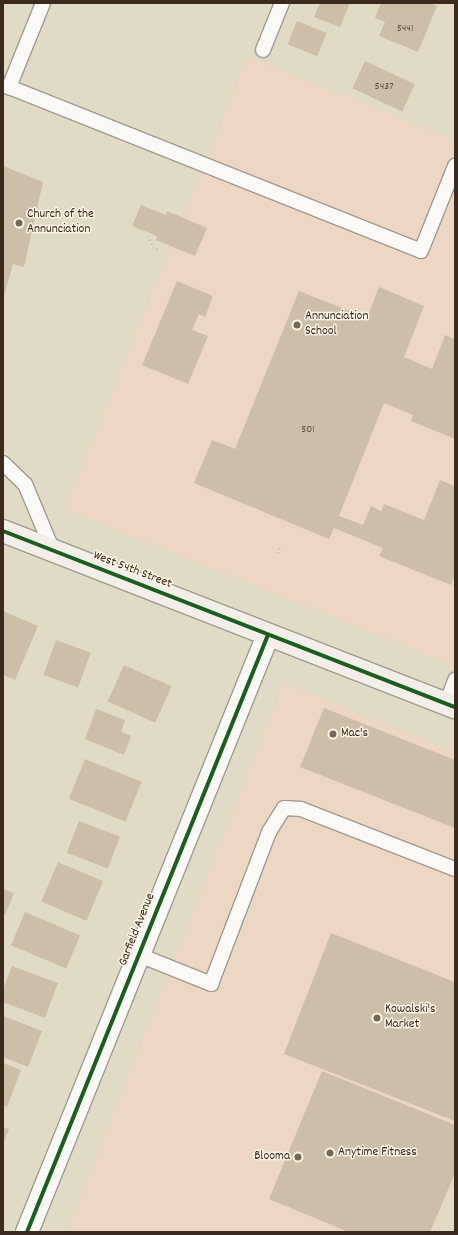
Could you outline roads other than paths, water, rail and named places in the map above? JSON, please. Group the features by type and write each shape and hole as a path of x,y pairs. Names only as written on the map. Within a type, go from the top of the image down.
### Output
{"street":[{"name":"West 54th Street","path":"3,531 451,705"},
{"name":"Garfield Avenue","path":"27,1232 268,635"}],"lane":[{"path":"43,3 6,86 421,251 455,166"},
{"path":"262,50 282,3"},
{"path":"3,463 25,484 53,551"},
{"path":"451,705 455,680"},
{"path":"139,955 211,984 269,832 284,808 301,809 455,869"}],"place":[{"name":"Church of the Annunciation","path":"19,223"},
{"name":"Annunciation School","path":"297,325"},
{"name":"Mac's","path":"333,734"},
{"name":"Kowalski's Market","path":"377,1018"},
{"name":"Anytime Fitness","path":"330,1153"},
{"name":"Blooma","path":"298,1157"}]}
